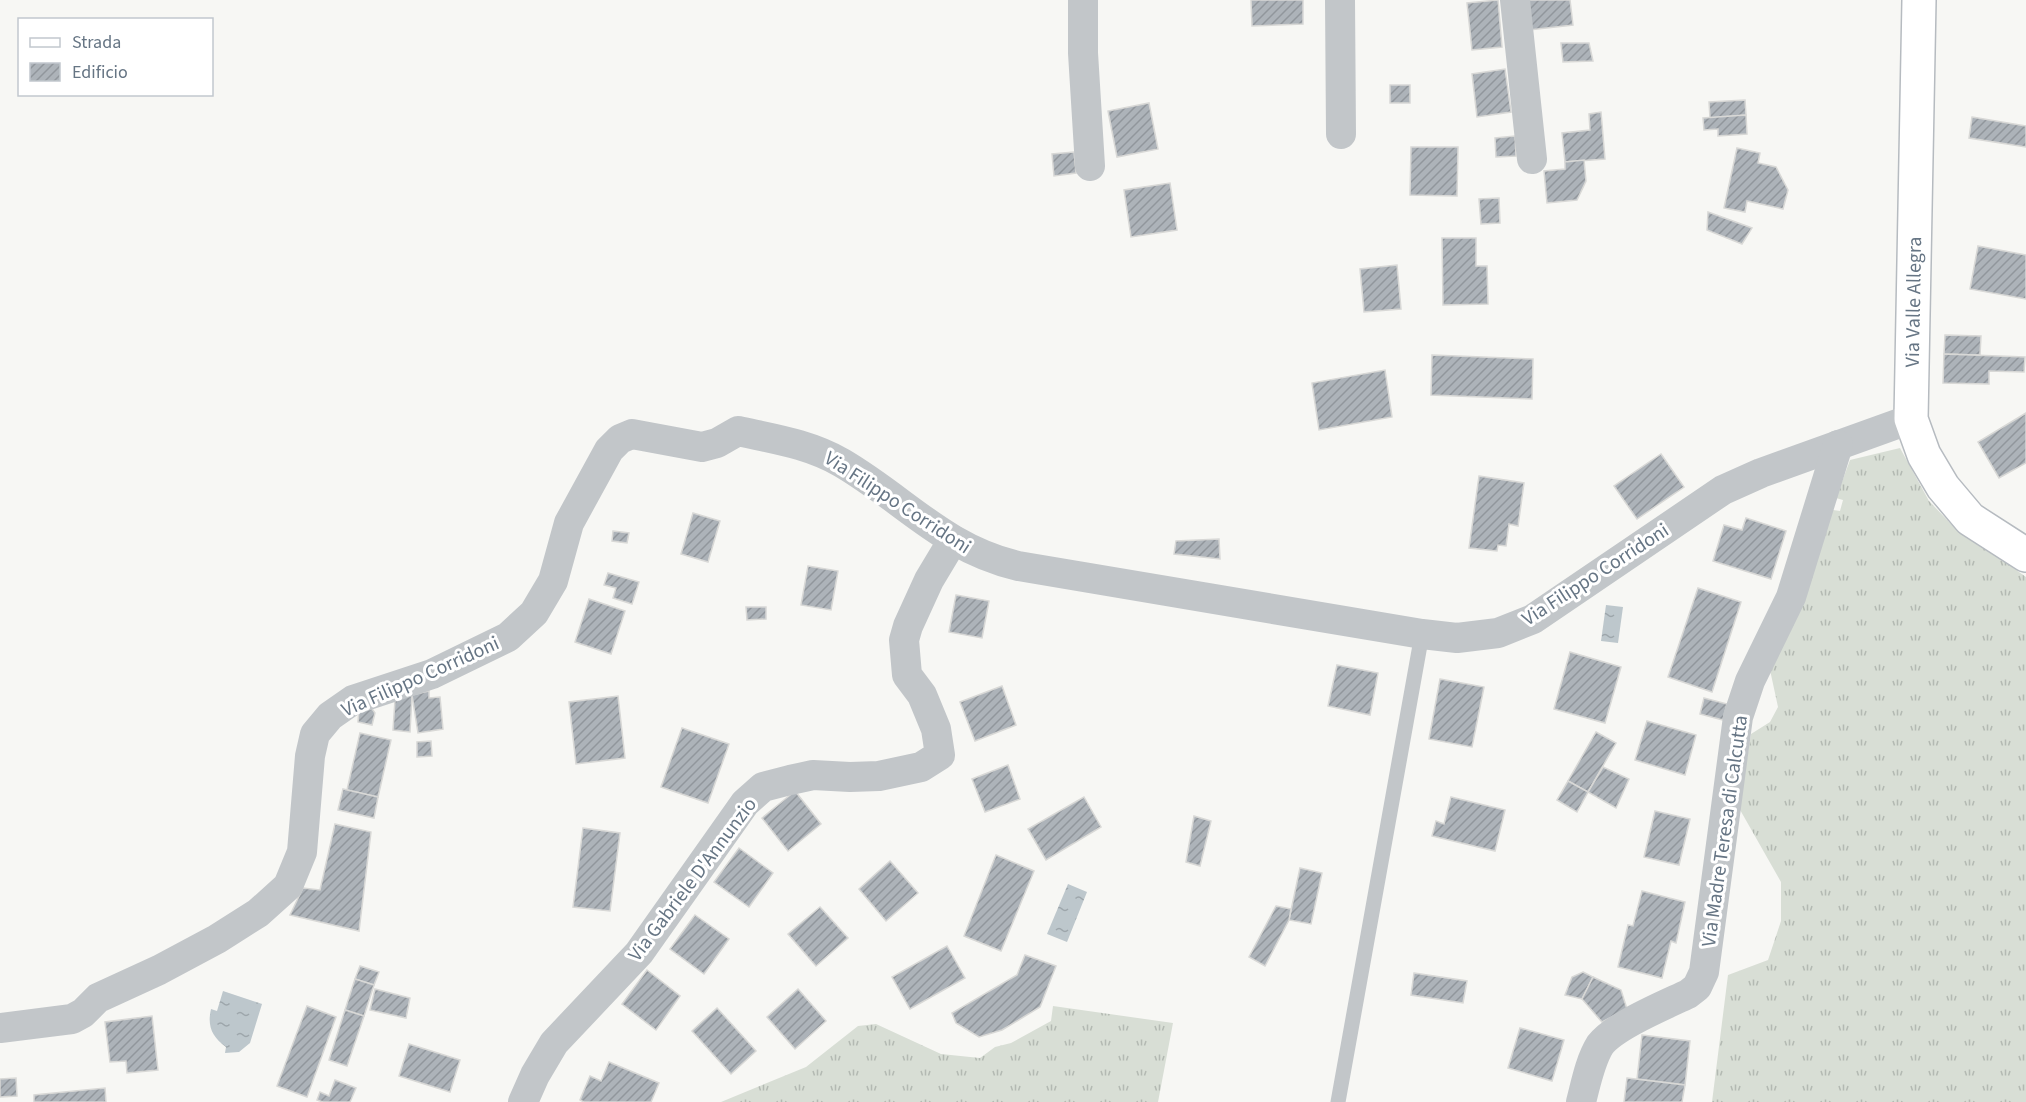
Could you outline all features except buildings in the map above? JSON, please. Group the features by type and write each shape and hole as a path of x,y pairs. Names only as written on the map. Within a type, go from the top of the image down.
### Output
{"main road":[{"name":"Via Valle Allegra","path":"1919,0 1911,419 1924,455 1943,487 1970,519 2026,555"}],"street":[{"path":"1083,0 1083,54 1090,166"},
{"path":"1340,0 1341,134"},
{"path":"1515,0 1532,159"},
{"name":"Via Filippo Corridoni","path":"0,1028 72,1020 98,998 159,970 217,939 258,913 288,886 302,852 310,756 315,734 330,716 353,700 432,674 508,637 534,613 553,581 569,523 609,450 620,439 632,434 702,447 717,443 738,431 804,445 843,464 953,540 994,560 1018,566 1457,638 1498,633 1533,619 1723,490 1761,473 1911,419"},
{"name":"Via Madre Teresa di Calcutta","path":"1581,1102 1593,1059 1600,1045 1610,1034 1688,994 1696,987 1704,972 1738,717 1750,681 1791,597 1838,445"},
{"name":"Via Gabriele D'Annunzio","path":"523,1102 535,1075 554,1043 639,953 746,803 763,787 813,775 879,776 921,767 940,755 936,729 922,695 907,675 904,640 929,580 953,540"}],"lane":[{"path":"1338,1102 1422,634"}],"green space":[{"path":"1900,448 1929,501 1951,524 2026,577 2026,1102 1712,1102 1728,975 1768,960 1781,921 1781,882 1739,808 1751,734 1770,722 1778,707 1770,670 1833,510 1840,511 1843,500 1836,498 1850,460"},
{"path":"1053,1006 1173,1023 1158,1102 721,1102 806,1067 858,1026 876,1024 941,1054 980,1058 995,1047 1011,1043 1051,1021"}],"water":[{"path":"1606,605 1623,607 1618,643 1601,641"},
{"path":"1068,884 1087,892 1067,942 1047,934"},
{"path":"223,991 262,1004 250,1043 239,1052 225,1053 226,1047 217,1039 210,1026 211,1009 217,1011"}]}
